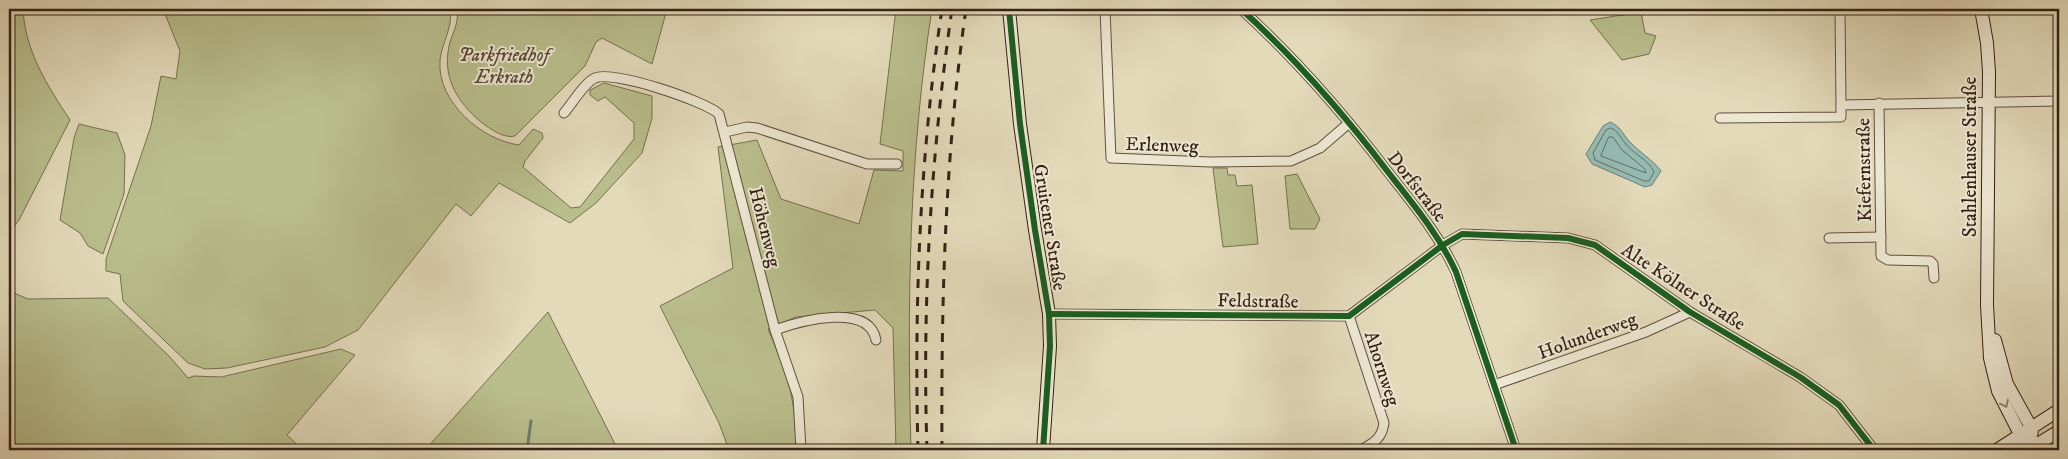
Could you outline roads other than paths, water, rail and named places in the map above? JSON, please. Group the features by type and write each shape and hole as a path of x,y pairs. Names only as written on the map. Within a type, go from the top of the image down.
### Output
{"main road":[{"name":"Gruitener Straße","path":"1009,9 1020,124 1035,230 1050,314 1050,346 1043,450"},
{"name":"Stahlenhauser Straße","path":"1981,9 1987,43 1989,101 1987,306 1990,358 1998,391 2028,434"},
{"path":"1997,450 2028,434 2059,410"},
{"path":"2028,450 2059,431"},
{"path":"2028,434 2045,439"},
{"path":"2021,450 2028,434"}],"street":[{"name":"Erlenweg","path":"1105,9 1111,158 1210,162 1291,162 1320,148 1349,123"},
{"name":"Dorfstraße","path":"1241,9 1303,70 1349,123 1443,245 1456,272 1516,450"},
{"path":"1840,9 1841,105"},
{"name":"Höhenweg","path":"564,113 591,80 598,77 615,77 645,84 720,114 775,330 798,397 801,450"},
{"name":"Kiefernstraße","path":"1720,118 1841,117 1841,105 1879,103 2059,101"},
{"name":"Kiefernstraße","path":"1879,103 1881,256 1884,260 1930,261 1933,264 1934,278"},
{"path":"725,132 747,127 757,128 867,164 897,164"},
{"name":"Alte Kölner Straße","path":"1443,245 1462,234 1568,238 1595,245 1690,312 1771,359 1839,405 1874,450"},
{"name":"Kiefernstraße","path":"1829,238 1880,236"},
{"path":"1349,316 1443,245"},
{"name":"Holunderweg","path":"1494,385 1638,334 1690,312"},
{"name":"Feldstraße","path":"1050,314 1349,316"},
{"name":"Ahornweg","path":"1349,316 1384,423 1383,432 1377,441 1361,450"},
{"path":"775,330 799,321 855,318 869,323 875,330 876,340"}],"water":[{"path":"1610,122 1619,128 1629,141 1661,171 1652,185 1645,187 1592,164 1586,154 1603,126"}],"waterway":[{"path":"527,450 531,421"}],"railway":[{"path":"918,450 917,339 920,229 928,118 942,9"},
{"path":"927,450 926,339 930,229 939,118 952,9"},
{"path":"942,450 942,339 949,173 953,118 966,9"}],"park label":[{"name":"Parkfriedhof Erkrath","path":"504,65"}]}
